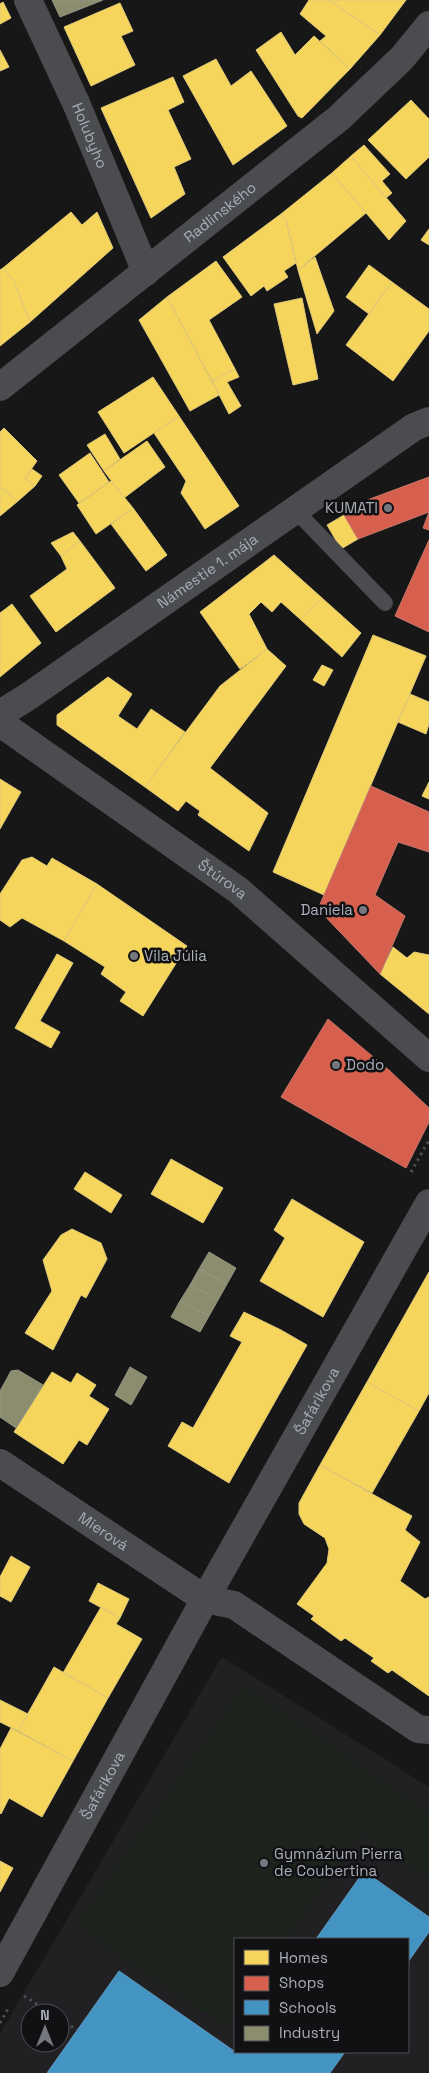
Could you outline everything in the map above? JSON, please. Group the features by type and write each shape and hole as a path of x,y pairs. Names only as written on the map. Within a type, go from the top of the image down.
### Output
{"street":[{"name":"Holubyho","path":"28,0 76,102 146,272"},
{"name":"Radlinského","path":"0,387 339,118 402,58 429,25"},
{"name":"Námestie 1. mája","path":"0,714 295,510 424,425 429,403"},
{"name":"Štúrova","path":"0,722 238,890 429,1058"},
{"name":"Šafárikova","path":"9,1982 205,1599 429,1204"},
{"name":"Mierová","path":"0,1463 205,1599"},
{"path":"205,1599 234,1604 418,1729 429,1730"}],"lane":[{"path":"295,510 385,603"}],"path":[{"path":"410,1174 429,1140"},
{"path":"9,1982 37,2003"},
{"path":"70,2025 77,2030"}],"shaded area":[{"name":"Gymnázium Pierra de Coubertina","path":"222,1657 429,1787 429,2073 0,2073 0,2033"},
{"path":"244,1685 429,1813 429,1880 361,1833 288,1938 234,1938 234,2015 226,2027 76,1925"}],"building: Homes":[{"path":"309,0 329,0 380,35 350,69 320,41 326,36 300,14"},
{"path":"329,0 406,0 380,35"},
{"path":"3,2 11,18 0,24 0,4"},
{"path":"120,3 133,31 121,36 135,65 91,86 64,27"},
{"path":"281,32 295,55 314,36 350,69 302,118 298,116 256,50"},
{"path":"0,50 9,67 0,71"},
{"path":"216,59 231,86 251,71 287,126 233,165 183,76"},
{"path":"173,77 184,102 168,110 191,159 174,167 185,194 151,218 101,108"},
{"path":"411,100 429,119 429,157 406,179 368,140"},
{"path":"364,145 390,174 382,181 392,193 386,198 351,156"},
{"path":"351,156 406,221 389,240 332,173"},
{"path":"332,173 366,213 298,270 286,220 281,214"},
{"path":"71,212 82,225 97,212 113,248 30,322 14,281 3,268"},
{"path":"281,214 286,220 296,263 284,271 288,277 267,291 264,286 251,296 223,257"},
{"path":"429,229 429,245 421,240"},
{"path":"315,257 334,311 317,334 298,270"},
{"path":"216,261 242,297 209,320 235,369 212,381 167,297"},
{"path":"369,265 392,282 369,314 346,297"},
{"path":"3,268 14,281 30,322 0,346 0,270"},
{"path":"392,282 429,309 429,331 393,381 346,345"},
{"path":"167,297 219,395 190,411 139,320"},
{"path":"302,298 318,379 293,385 274,304"},
{"path":"235,369 239,377 227,382 241,406 229,414 212,381"},
{"path":"153,377 179,416 124,453 98,412"},
{"path":"179,416 239,506 205,529 181,493 186,481 154,433"},
{"path":"4,428 37,461 25,478 35,486 18,501 0,487 0,432"},
{"path":"105,434 120,459 104,471 87,445"},
{"path":"147,441 165,467 124,498 104,471"},
{"path":"90,453 109,482 79,503 59,475"},
{"path":"32,469 42,476 35,486 25,478"},
{"path":"111,481 133,508 96,534 77,505"},
{"path":"0,487 18,501 0,516"},
{"path":"133,508 167,555 146,571 111,524"},
{"path":"344,515 358,539 341,549 327,525"},
{"path":"73,532 80,541 61,556 51,543"},
{"path":"80,541 115,588 56,632 30,596 67,569 61,556"},
{"path":"274,555 322,598 300,619 281,602 272,612 261,602 249,614 267,649 240,669 200,612"},
{"path":"322,598 361,633 342,657 300,619"},
{"path":"12,604 41,643 0,677 0,613"},
{"path":"373,635 426,656 324,895 273,872"},
{"path":"267,649 286,666 210,768 268,813 249,851 198,815 200,811 186,801 178,811 145,787 220,686"},
{"path":"322,665 333,670 324,686 313,680"},
{"path":"108,677 132,694 118,716 137,729 151,709 185,732 145,787 57,725 57,715"},
{"path":"410,694 429,702 429,724 426,734 398,722"},
{"path":"0,779 21,792 0,829"},
{"path":"429,782 429,799 422,796"},
{"path":"32,857 47,866 52,858 97,884 64,941 22,918 10,927 0,920 0,894 22,860"},
{"name":"Vila Júlia","path":"97,884 187,946 143,1016 120,1001 126,992 101,974 105,967 64,941"},
{"path":"393,947 407,958 414,952 429,955 429,1014 380,974"},
{"path":"57,954 73,963 40,1021 60,1032 51,1048 15,1028"},
{"path":"171,1159 223,1188 203,1223 151,1194"},
{"path":"85,1172 122,1195 111,1213 74,1189"},
{"path":"292,1199 364,1242 323,1317 260,1281 285,1238 274,1230"},
{"path":"72,1229 101,1243 107,1259 86,1298 81,1295 53,1350 25,1333 52,1291 43,1260 61,1235"},
{"path":"429,1272 429,1393 419,1411 367,1382"},
{"path":"244,1312 307,1345 229,1483 168,1446 182,1422 193,1428 242,1342 230,1336"},
{"path":"52,1372 71,1383 77,1373 96,1385 89,1396 109,1409 87,1445 79,1440 63,1464 14,1432"},
{"path":"367,1382 419,1411 372,1493 320,1465"},
{"path":"320,1465 412,1516 405,1530 420,1542 400,1581 425,1599 429,1597 429,1696 392,1670 388,1673 371,1661 374,1658 345,1638 341,1641 311,1619 314,1616 297,1604 327,1563 329,1549 325,1538 304,1524 299,1514 299,1503"},
{"path":"11,1556 30,1567 11,1602 0,1596 0,1577"},
{"path":"98,1583 129,1599 120,1618 89,1601"},
{"path":"101,1607 120,1618 116,1624 142,1639 108,1698 63,1673"},
{"path":"54,1667 108,1698 73,1761 18,1731"},
{"path":"0,1700 28,1714 18,1731 0,1722"},
{"path":"11,1728 73,1761 42,1817 9,1798 0,1813 0,1749"},
{"path":"0,1861 13,1868 0,1892"}],"building: Shops":[{"path":"429,477 429,512 358,539 344,515 370,499"},
{"path":"429,512 429,530 423,528"},
{"path":"429,540 429,632 395,616"},
{"path":"371,786 429,812 429,852 398,842 375,895 405,916 380,974 318,909"},
{"path":"328,1019 390,1071 429,1108 429,1122 406,1168 281,1097"}],"building: Schools":[{"name":"Gymnázium Pierra de Coubertina","path":"364,1871 429,1917 429,1932 409,1961 409,1938 317,1938"},
{"path":"119,1971 234,2051 234,2053 344,2053 330,2073 47,2073 61,2053 70,2053 70,2040"}],"building: Industry":[{"path":"52,0 103,0 60,17"},
{"path":"209,1252 236,1268 227,1284 199,1269"},
{"path":"199,1269 227,1284 218,1300 190,1285"},
{"path":"190,1285 218,1300 209,1316 180,1301"},
{"path":"180,1301 209,1316 200,1332 171,1317"},
{"path":"130,1367 147,1377 131,1405 115,1395"},
{"path":"18,1370 43,1385 16,1428 0,1417 0,1391 11,1371"}],"place":[{"name":"KUMATI","path":"388,508"},
{"name":"Daniela","path":"363,910"},
{"name":"Vila Júlia","path":"134,956"},
{"name":"Dodo","path":"336,1065"},
{"name":"Gymnázium Pierra de Coubertina","path":"264,1863"}]}
